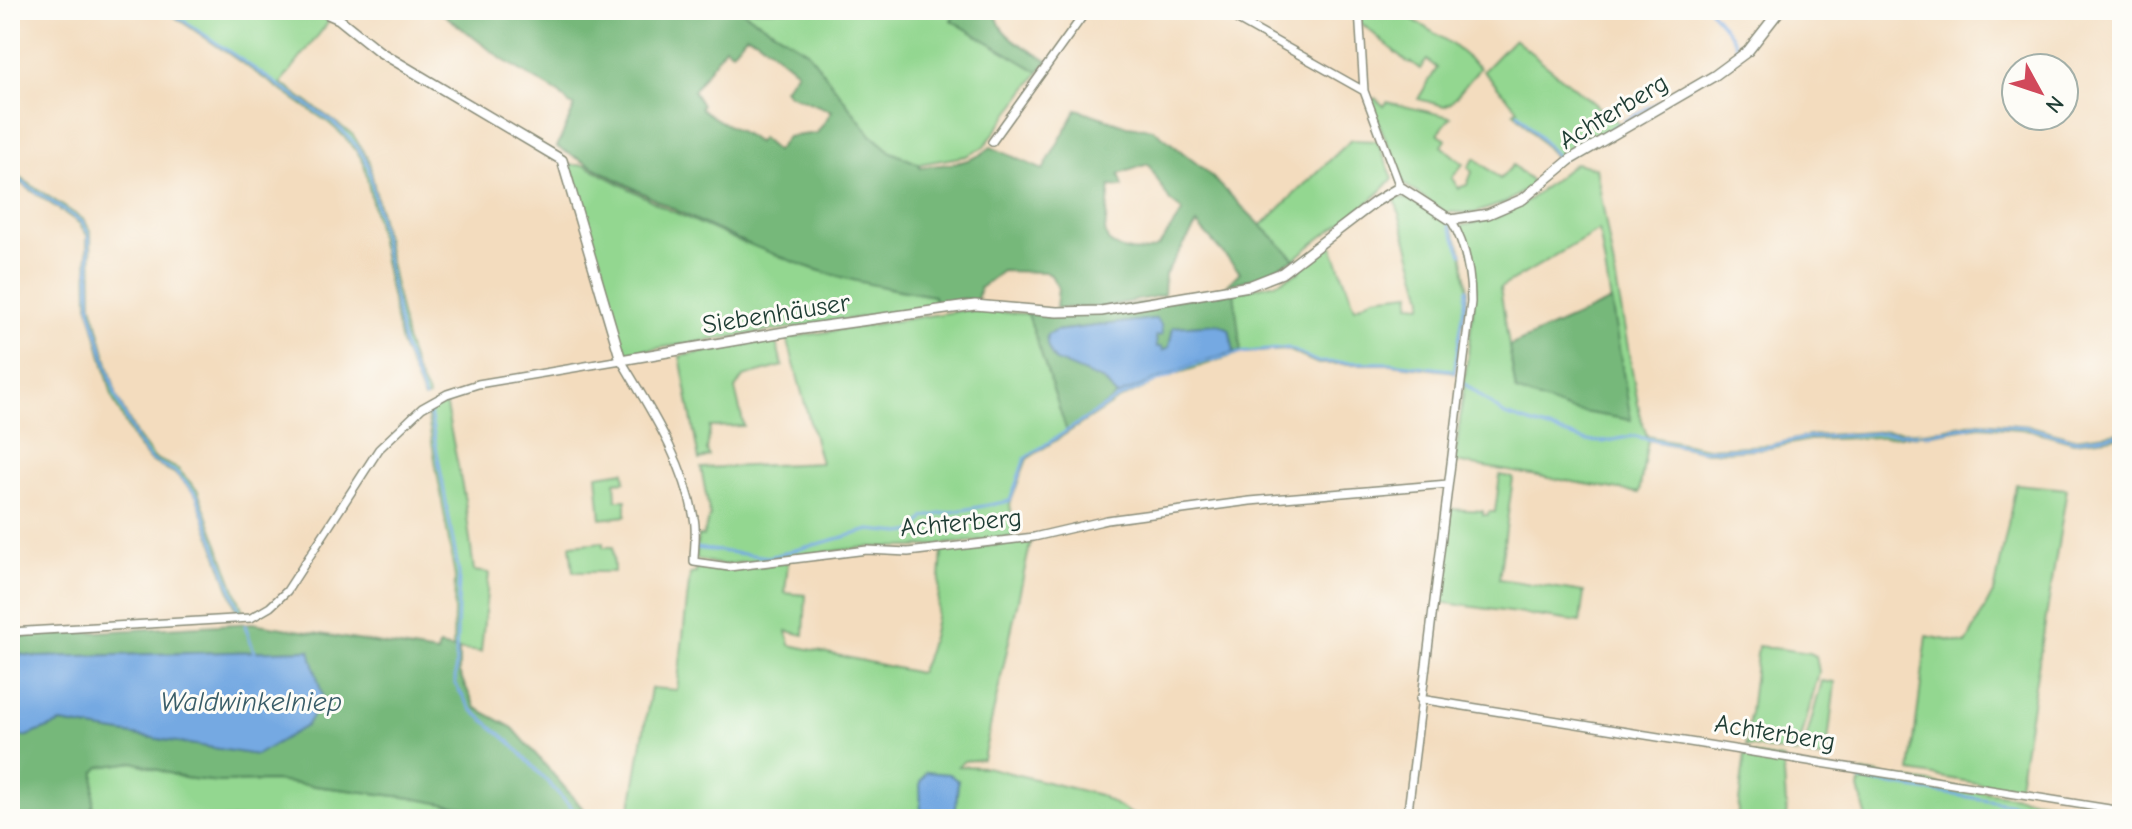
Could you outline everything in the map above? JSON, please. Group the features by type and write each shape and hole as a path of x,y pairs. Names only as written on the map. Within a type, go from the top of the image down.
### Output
{"street":[{"path":"10,632 251,618 270,607 287,591 379,449 422,408 447,394 478,384 621,360 562,160 380,52 339,19 319,10"},
{"path":"992,142 1087,10"},
{"path":"1220,10 1364,91"},
{"path":"1359,10 1364,91 1400,187 1451,220 1460,236 1471,277 1471,302 1407,819"},
{"name":"Achterberg","path":"1451,220 1488,214 1523,199 1571,159 1714,76 1748,51 1780,10"},
{"name":"Siebenhäuser","path":"621,360 796,330 975,305 1057,312 1101,311 1249,286 1282,273 1375,202 1400,187"},
{"name":"Achterberg","path":"621,360 666,436 681,469 695,521 694,562 708,565 729,567 867,550 908,552 1034,537 1107,520 1250,501 1448,484"},
{"name":"Achterberg","path":"1420,699 2122,811"}],"green space":[{"path":"165,10 310,10 331,19 281,83 353,135 369,161 407,344 416,372 429,397 424,399 401,344 364,163 357,151 329,123"},
{"path":"438,10 535,10 554,13 558,10 740,10 807,51 871,135 891,152 920,167 966,160 991,147 1043,170 1077,109 1127,126 1153,129 1206,171 1295,259 1252,279 1227,285 1240,272 1197,224 1165,274 1164,295 1102,307 1056,308 1058,288 1051,275 1045,272 1002,271 980,288 977,300 964,299 936,306 934,296 829,274 748,244 557,147 575,106 503,60","holes":["746,35 757,39 797,71 784,89 788,94 832,111 817,133 787,137 776,151 761,138 757,143 700,107 702,105 693,91 725,47 732,52","1148,164 1170,201 1183,211 1159,246 1140,252 1127,250 1108,241 1105,231 1110,186 1123,187 1119,174"]},
{"path":"740,10 958,10 952,21 1039,72 984,147 966,156 919,164 891,152 871,135 807,51"},
{"path":"958,10 996,10 998,20 1008,35 1048,61 1039,72 951,20"},
{"path":"1360,10 1398,10 1450,43 1480,68 1451,103 1444,106 1418,99 1437,68 1427,60 1420,69 1407,62 1361,23"},
{"path":"1514,39 1621,125 1559,162 1514,112 1518,109 1483,71"},
{"path":"1375,98 1384,106 1387,102 1451,117 1438,133 1446,140 1442,146 1463,164 1452,178 1458,188 1467,185 1472,172 1468,167 1475,158 1500,179 1513,165 1534,184 1507,202 1475,213 1445,212 1404,184 1370,102"},
{"path":"1351,140 1377,141 1393,178 1371,200 1295,259 1261,226"},
{"path":"1575,163 1596,168 1640,415 1647,436 1707,448 1770,445 1809,436 1926,432 1979,422 2031,426 2074,438 2122,432 2122,436 2074,442 2031,430 1980,426 1926,435 1809,440 1770,448 1706,452 1648,440 1639,493 1455,462 1476,285 1470,249 1461,226 1495,218 1525,203","holes":["1599,230 1630,419 1516,391 1500,288"]},
{"path":"570,165 585,165 667,209 745,244 745,241 813,269 934,296 936,306 626,353 621,349"},
{"path":"10,171 84,220 91,232 92,305 117,397 137,436 154,458 178,469 198,491 244,614 238,615 196,495 176,474 150,461 134,441 113,399 88,304 87,235 79,223 10,176"},
{"path":"1394,196 1410,200 1450,224 1462,251 1468,291 1455,372 1391,364 1318,364 1287,350 1241,353 1167,377 1118,400 1027,459 1010,504 1014,537 915,547 867,547 722,565 696,559 698,536 703,536 710,516 701,468 821,463 787,338 965,310 1028,314 1068,431 1118,396 1194,364 1240,351 1234,292 1276,283 1299,272 1303,260 1330,240 1355,308 1374,297 1411,293 1410,304 1422,305 1423,297"},
{"path":"1234,292 1241,351 1234,352 1229,329 1219,324 1174,327 1169,347 1163,352 1157,347 1156,336 1161,335 1156,319 1055,331 1052,357 1104,381 1117,396 1067,432 1028,314 1056,315"},
{"path":"1611,301 1631,420 1570,410 1516,391 1509,346"},
{"path":"775,340 783,366 743,377 735,389 744,426 710,427 709,456 699,460 680,356"},
{"path":"445,402 465,501 474,571 489,573 481,652 453,649 455,577 427,413"},
{"path":"624,471 625,481 615,482 616,500 626,500 626,516 601,519 597,475"},
{"path":"1500,475 1513,478 1499,579 1584,592 1580,622 1438,602 1450,509 1483,511 1483,515 1495,512"},
{"path":"2016,484 2067,489 2018,790 1910,772 1927,636 1966,644 1995,589"},
{"path":"1031,541 983,759 964,761 958,766 986,767 1099,795 1140,819 955,819 958,781 920,816 921,819 629,819 651,688 677,690 690,574 696,573 697,566 731,568 788,562 785,593 806,595 804,635 787,631 790,645 919,673 934,629 942,551"},
{"path":"603,542 603,547 613,547 614,572 573,572 570,545"},
{"path":"252,623 437,653 439,646 459,650 459,673 476,708 513,728 592,819 524,819 412,798 274,781 219,782 184,778 134,762 100,767 95,772 93,804 87,819 10,819 10,737 27,736 61,723 256,755 310,650 39,657 10,653 10,637"},
{"path":"1758,646 1816,656 1819,672 1797,754 1746,746"},
{"path":"1822,681 1835,683 1826,759 1802,755"},
{"path":"1745,753 1783,759 1787,819 1737,819"},
{"path":"134,762 184,778 219,782 274,781 412,798 524,819 87,819 93,804 94,772 99,767"},
{"path":"1862,772 2119,813 2120,819 1867,819 1859,789"}],"water":[{"path":"1156,319 1161,325 1162,335 1156,336 1157,347 1162,347 1163,351 1169,347 1173,327 1219,324 1229,329 1234,352 1194,364 1117,396 1104,381 1056,361 1047,346 1047,335 1055,331"},
{"name":"Waldwinkelniep","path":"310,650 323,699 306,726 256,755 61,723 27,736 10,737 10,653 39,657"},
{"path":"926,772 949,774 958,781 955,819 921,819 920,782"}],"waterway":[{"path":"168,10 331,121 361,152 368,165 404,347 425,398"},
{"path":"1710,10 1732,37 1737,49 1735,55 1721,65"},
{"path":"1624,121 1715,70"},
{"path":"1518,113 1560,160 1619,124"},
{"path":"10,174 82,222 89,234 90,308 116,397 136,439 150,459 176,472 197,495 240,613"},
{"path":"1449,225 1462,254"},
{"path":"1454,373 1467,289"},
{"path":"695,548 769,557 870,530 916,531 925,517 1010,501 1025,458 1116,399 1194,365 1239,353 1288,348 1318,362 1392,363 1451,370"},
{"path":"1465,384 1505,415 1587,441 1603,442 1633,436 1703,450 1766,447 1805,438 1883,433 1926,434 1980,424 2027,427 2074,440 2122,434"},
{"path":"430,413 459,574 455,684 471,709 511,743 582,819"},
{"path":"245,625 255,655"},
{"path":"1860,780 2109,819"}]}
